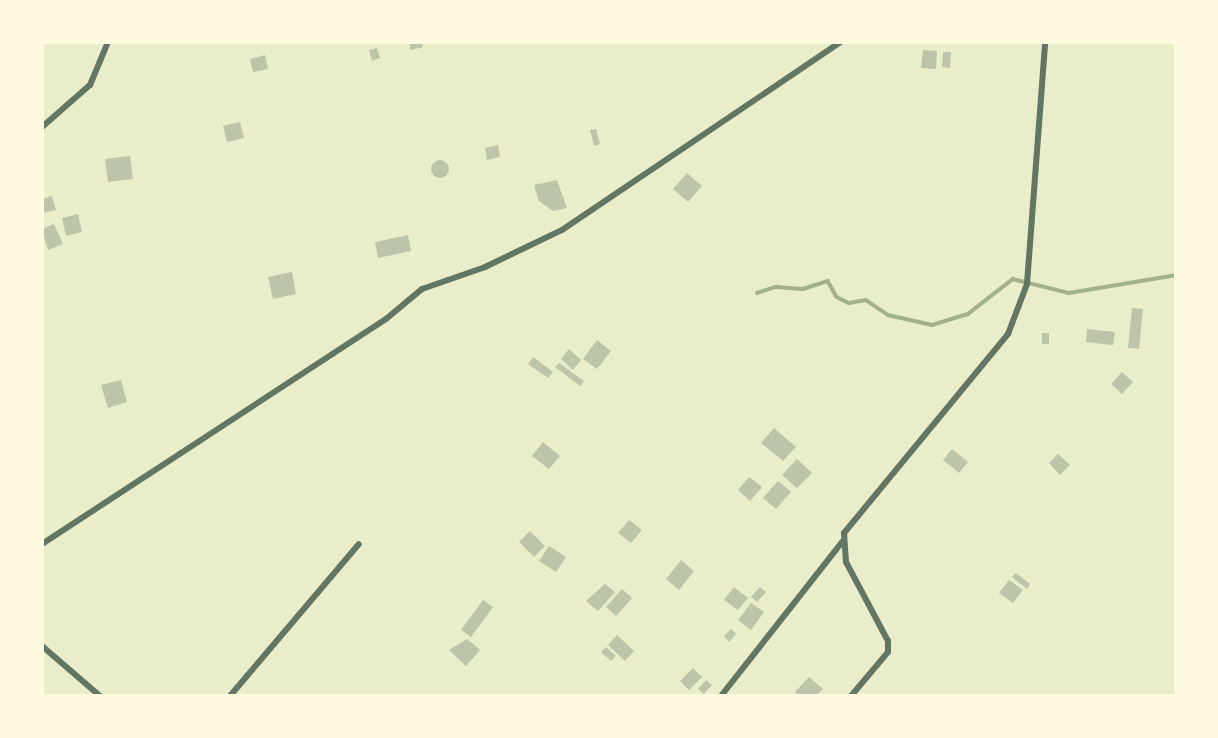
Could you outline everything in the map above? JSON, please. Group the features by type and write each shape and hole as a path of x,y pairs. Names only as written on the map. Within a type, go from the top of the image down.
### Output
{"street":[{"path":"42,127 90,85 108,42"},
{"path":"42,544 386,318 422,289 485,267 562,230 841,42"},
{"path":"851,696 888,652 888,642 846,562 842,542 844,533 1008,334 1027,284 1045,42"},
{"path":"721,696 842,542"},
{"path":"229,696 359,544"},
{"path":"42,646 100,696"}],"building":[{"path":"409,42 422,42 423,47 411,50"},
{"path":"377,48 380,58 372,61 369,50"},
{"path":"923,50 937,51 936,69 921,68"},
{"path":"943,52 951,52 950,68 942,67"},
{"path":"265,55 268,69 253,72 250,59"},
{"path":"240,122 244,138 227,142 223,126"},
{"path":"596,129 600,144 594,146 590,130"},
{"path":"498,145 500,157 487,160 485,148"},
{"path":"130,156 133,179 108,182 105,159"},
{"path":"440,160 446,163 449,169 446,175 440,178 434,175 431,169 434,163"},
{"path":"687,173 702,186 688,202 673,189"},
{"path":"557,180 567,208 553,211 539,201 534,185"},
{"path":"52,196 56,210 42,213 42,199"},
{"path":"78,214 82,232 66,236 62,218"},
{"path":"54,224 63,244 48,250 42,229"},
{"path":"408,235 411,251 378,258 375,242"},
{"path":"292,272 296,294 273,299 268,277"},
{"path":"1132,308 1143,309 1139,349 1128,348"},
{"path":"1087,329 1115,332 1113,345 1086,342"},
{"path":"1042,333 1049,333 1049,344 1042,344"},
{"path":"597,340 611,351 597,369 583,359"},
{"path":"569,349 581,360 573,370 561,359"},
{"path":"533,357 553,372 548,378 528,364"},
{"path":"559,363 584,381 580,386 555,367"},
{"path":"1122,372 1133,382 1122,394 1111,384"},
{"path":"121,380 127,402 108,408 101,385"},
{"path":"774,428 796,447 783,461 761,443"},
{"path":"543,442 560,456 549,469 532,456"},
{"path":"952,449 968,462 959,473 943,460"},
{"path":"1058,454 1070,465 1060,475 1049,463"},
{"path":"797,459 812,473 797,488 782,475"},
{"path":"749,477 762,487 750,501 738,490"},
{"path":"778,481 791,492 776,509 763,498"},
{"path":"629,520 642,530 631,543 618,533"},
{"path":"530,531 545,546 534,557 519,542"},
{"path":"549,546 566,557 556,572 539,561"},
{"path":"681,560 694,571 679,590 666,579"},
{"path":"1016,573 1030,584 1027,589 1012,577"},
{"path":"1009,580 1023,590 1013,603 999,593"},
{"path":"605,584 615,592 598,611 586,601"},
{"path":"734,587 748,598 738,610 724,600"},
{"path":"760,587 766,592 757,602 751,597"},
{"path":"622,589 632,598 616,616 606,607"},
{"path":"483,600 493,607 471,637 461,630"},
{"path":"751,603 764,612 751,630 738,620"},
{"path":"731,629 736,634 729,642 724,636"},
{"path":"617,635 634,651 625,661 608,645"},
{"path":"467,639 480,650 466,666 449,650"},
{"path":"606,647 616,656 611,661 601,652"},
{"path":"693,668 702,677 689,690 680,681"},
{"path":"809,677 823,689 816,696 799,696 795,692"},
{"path":"706,680 712,685 704,694 698,689"}],"waterway":[{"path":"757,293 776,287 803,289 828,281 837,297 849,303 866,300 888,315 932,325 968,314 1013,279 1069,293 1176,275"}]}
